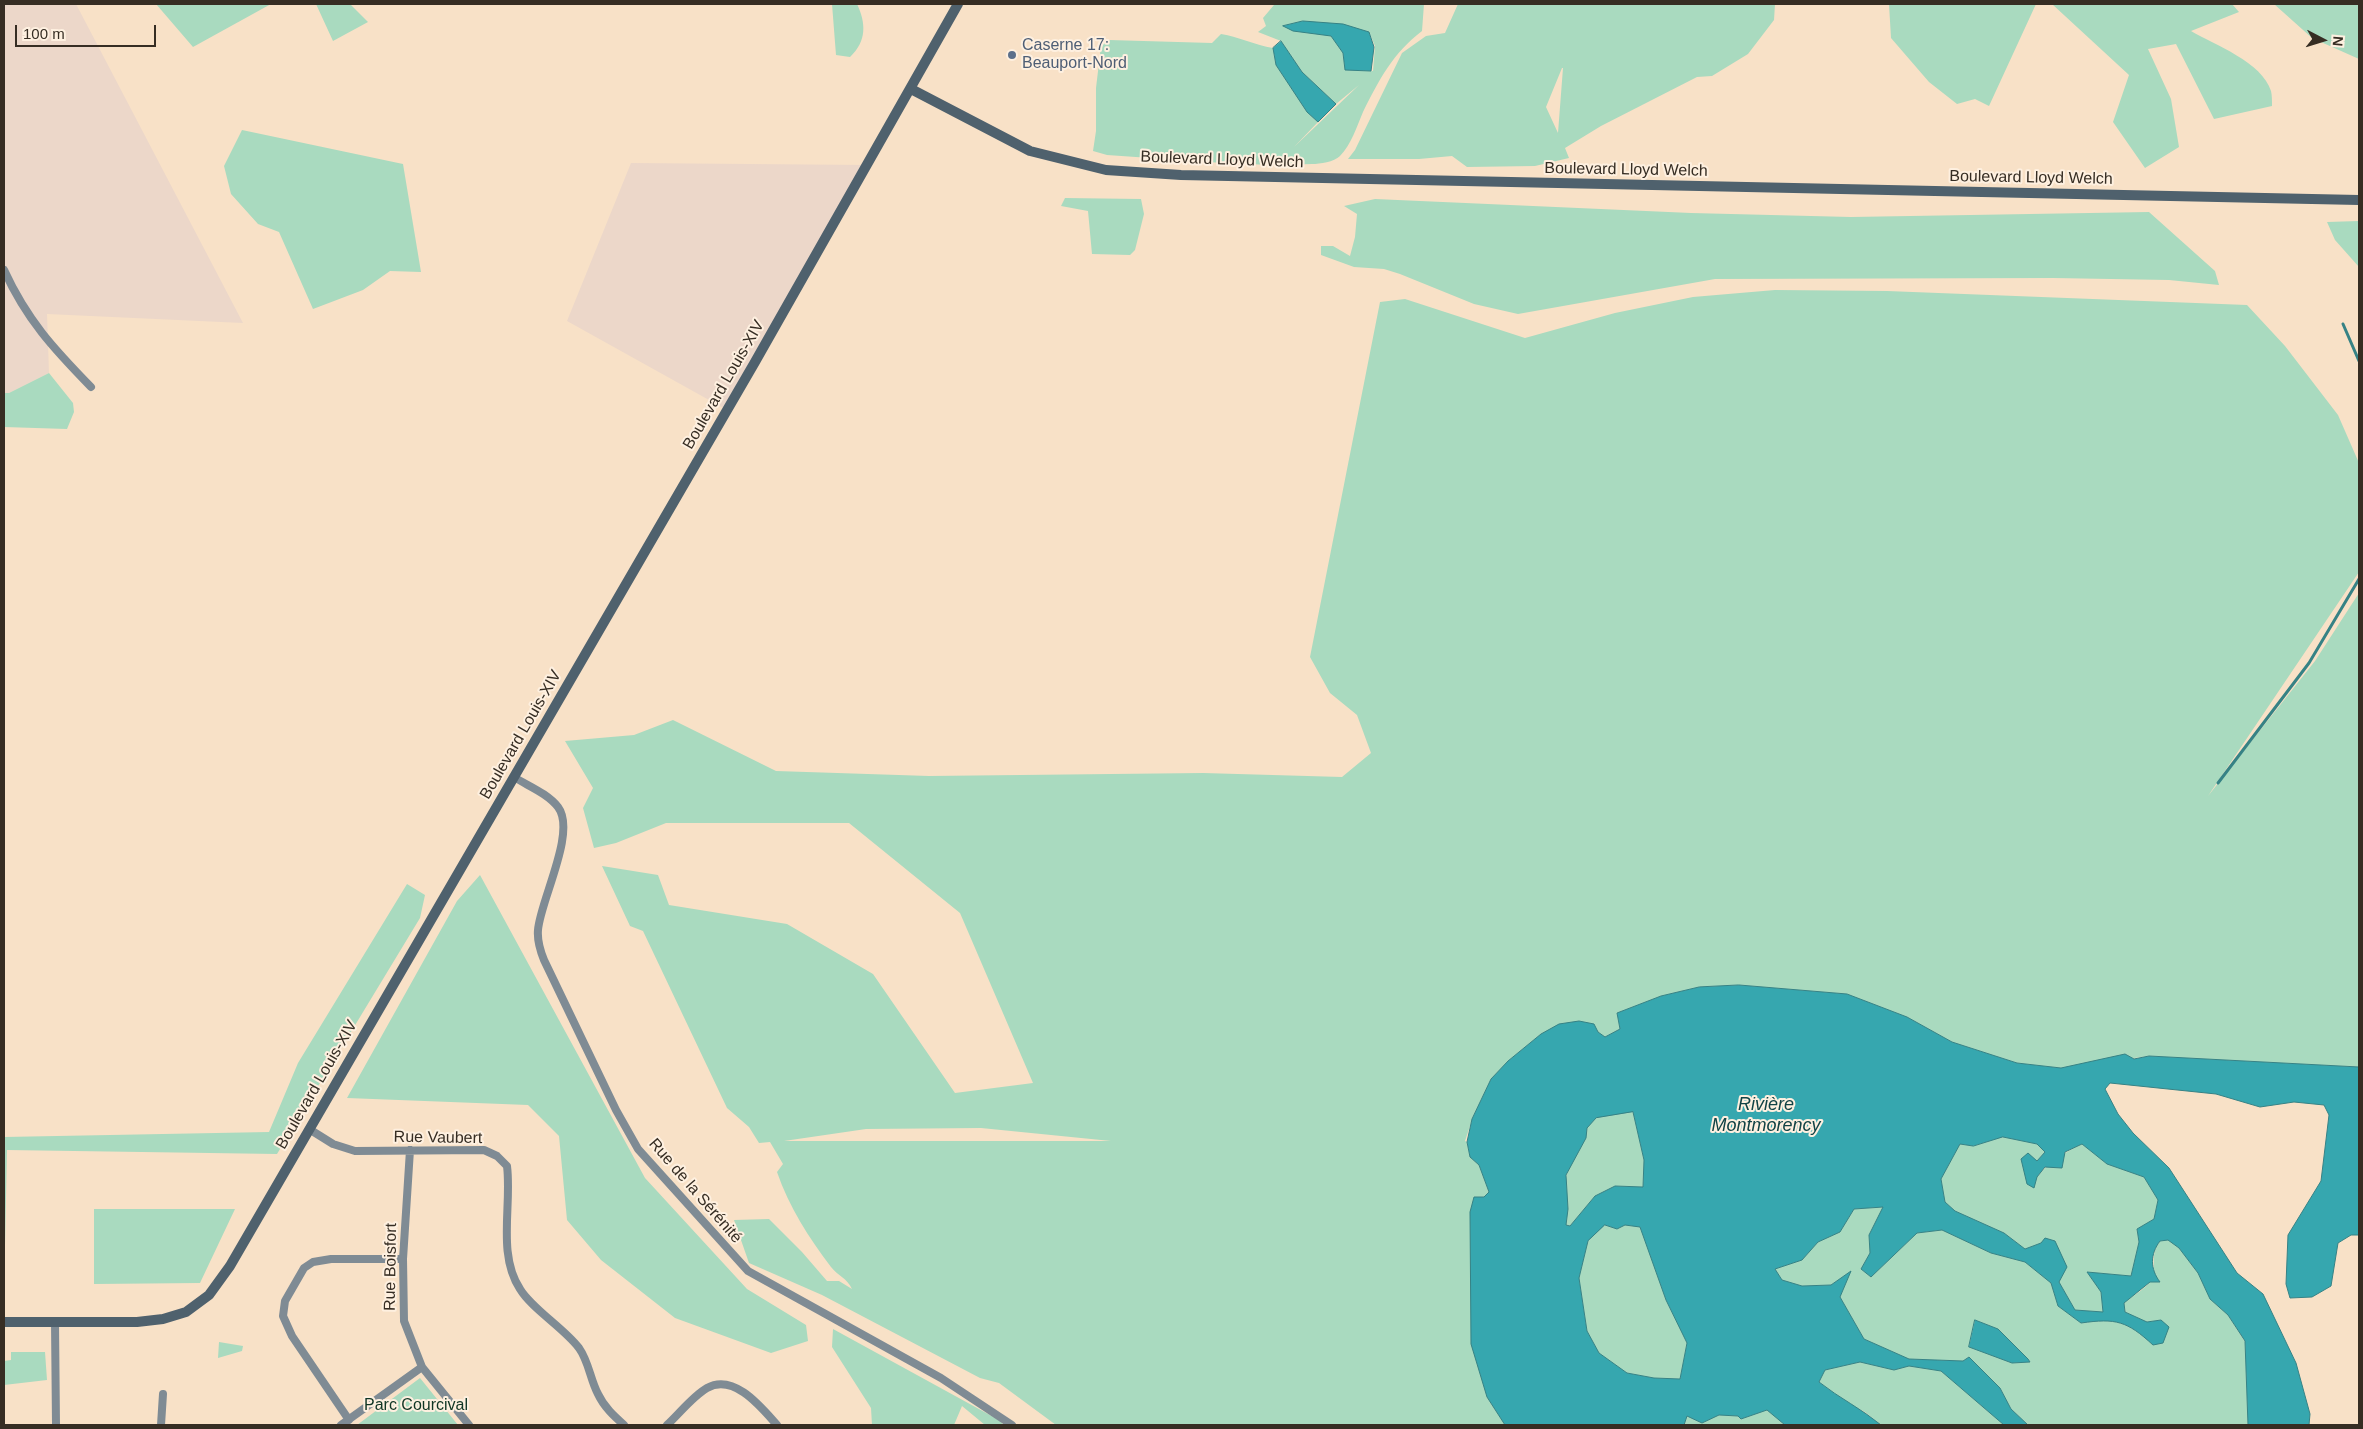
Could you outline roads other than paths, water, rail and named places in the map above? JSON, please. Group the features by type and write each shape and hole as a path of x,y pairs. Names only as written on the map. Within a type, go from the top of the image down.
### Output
{"main road":[{"name":"Boulevard Louis-XIV","path":"4,1322 137,1322 163,1319 186,1312 209,1295 230,1266 911,89 958,4"},
{"name":"Boulevard Lloyd Welch","path":"911,89 1030,151 1106,170 1181,176 2359,200"}],"street":[{"path":"4,270 16,297 47,341 91,387"},
{"name":"Rue de la Sérénité","path":"514,777 546,796 559,809 563,829 560,852 538,928 539,944 544,960 616,1110 638,1148 748,1271 941,1378 1012,1425"},
{"name":"Rue Vaubert","path":"309,1128 333,1144 355,1150 484,1150 497,1156 507,1166 508,1254 520,1290 578,1347 587,1361 598,1394 606,1408 624,1425"},
{"name":"Rue Boisfort","path":"410,1150 404,1259 404,1321 422,1367 469,1425"},
{"path":"349,1420 292,1336 283,1316 285,1302 304,1268 313,1262 331,1259 404,1259"},
{"path":"55,1322 56,1425"},
{"path":"340,1425 422,1367"},
{"path":"667,1425 707,1388 728,1384 738,1387 777,1425"},
{"path":"161,1425 163,1394"}],"water":[{"path":"1303,21 1343,24 1369,32 1374,47 1371,71 1345,70 1343,53 1331,36 1293,31 1283,26"},
{"path":"1281,41 1302,72 1336,104 1318,122 1307,112 1276,65 1273,48"},
{"name":"Rivière Montmorency","path":"1739,985 1847,994 1907,1017 1952,1042 2017,1063 2061,1068 2125,1054 2134,1059 2149,1056 2359,1067 2359,1235 2351,1235 2338,1243 2331,1286 2312,1297 2290,1298 2286,1284 2288,1235 2321,1181 2329,1115 2324,1105 2294,1102 2260,1107 2216,1094 2110,1083 2105,1089 2118,1114 2133,1133 2169,1168 2237,1273 2263,1294 2296,1363 2310,1414 2309,1425 2248,1425 2245,1341 2228,1315 2210,1299 2198,1273 2179,1248 2168,1240 2160,1241 2153,1256 2154,1272 2160,1282 2150,1282 2124,1303 2125,1312 2147,1322 2161,1320 2169,1327 2163,1343 2153,1345 2136,1331 2120,1323 2103,1321 2081,1323 2058,1306 2051,1283 2025,1262 1991,1253 1942,1230 1917,1233 1871,1277 1861,1269 1870,1253 1869,1235 1883,1207 1854,1209 1840,1232 1818,1242 1802,1260 1775,1269 1782,1280 1802,1286 1831,1285 1851,1271 1840,1297 1864,1339 1909,1359 1963,1361 1969,1357 2000,1388 2011,1409 2028,1425 2004,1425 1941,1371 1909,1366 1894,1370 1860,1362 1825,1370 1819,1382 1881,1425 1785,1425 1767,1410 1741,1419 1738,1416 1719,1415 1702,1423 1687,1416 1684,1425 1505,1425 1487,1397 1471,1344 1470,1212 1474,1197 1484,1197 1489,1192 1479,1165 1470,1157 1467,1142 1472,1119 1491,1079 1508,1061 1541,1034 1559,1024 1579,1021 1594,1024 1598,1032 1605,1037 1620,1029 1617,1013 1661,996 1699,987","holes":["1633,1112 1644,1160 1643,1187 1615,1186 1595,1196 1570,1226 1566,1225 1568,1209 1566,1175 1586,1138 1587,1128 1596,1118","2003,1137 2037,1144 2045,1152 2037,1161 2028,1153 2021,1159 2027,1184 2034,1188 2037,1177 2045,1167 2062,1168 2065,1152 2082,1144 2107,1164 2144,1177 2158,1200 2154,1219 2137,1229 2139,1242 2131,1276 2087,1272 2101,1292 2103,1312 2075,1310 2059,1282 2067,1267 2055,1241 2045,1238 2041,1243 2025,1249 2004,1233 1955,1211 1945,1202 1941,1179 1960,1144 1973,1146","1605,1225 1617,1229 1625,1225 1640,1227 1666,1300 1687,1343 1680,1379 1654,1378 1627,1373 1599,1353 1587,1331 1579,1278 1588,1241"]},
{"path":"1975,1320 1998,1329 2030,1362 2012,1363 1969,1347"}],"waterway":[{"path":"2343,324 2359,361"},
{"path":"2218,783 2309,663 2359,579"}],"place":[{"name":"Caserne 17: Beauport-Nord","path":"1012,55"}],"park label":[{"name":"Parc Courcival","path":"416,1406"}]}
